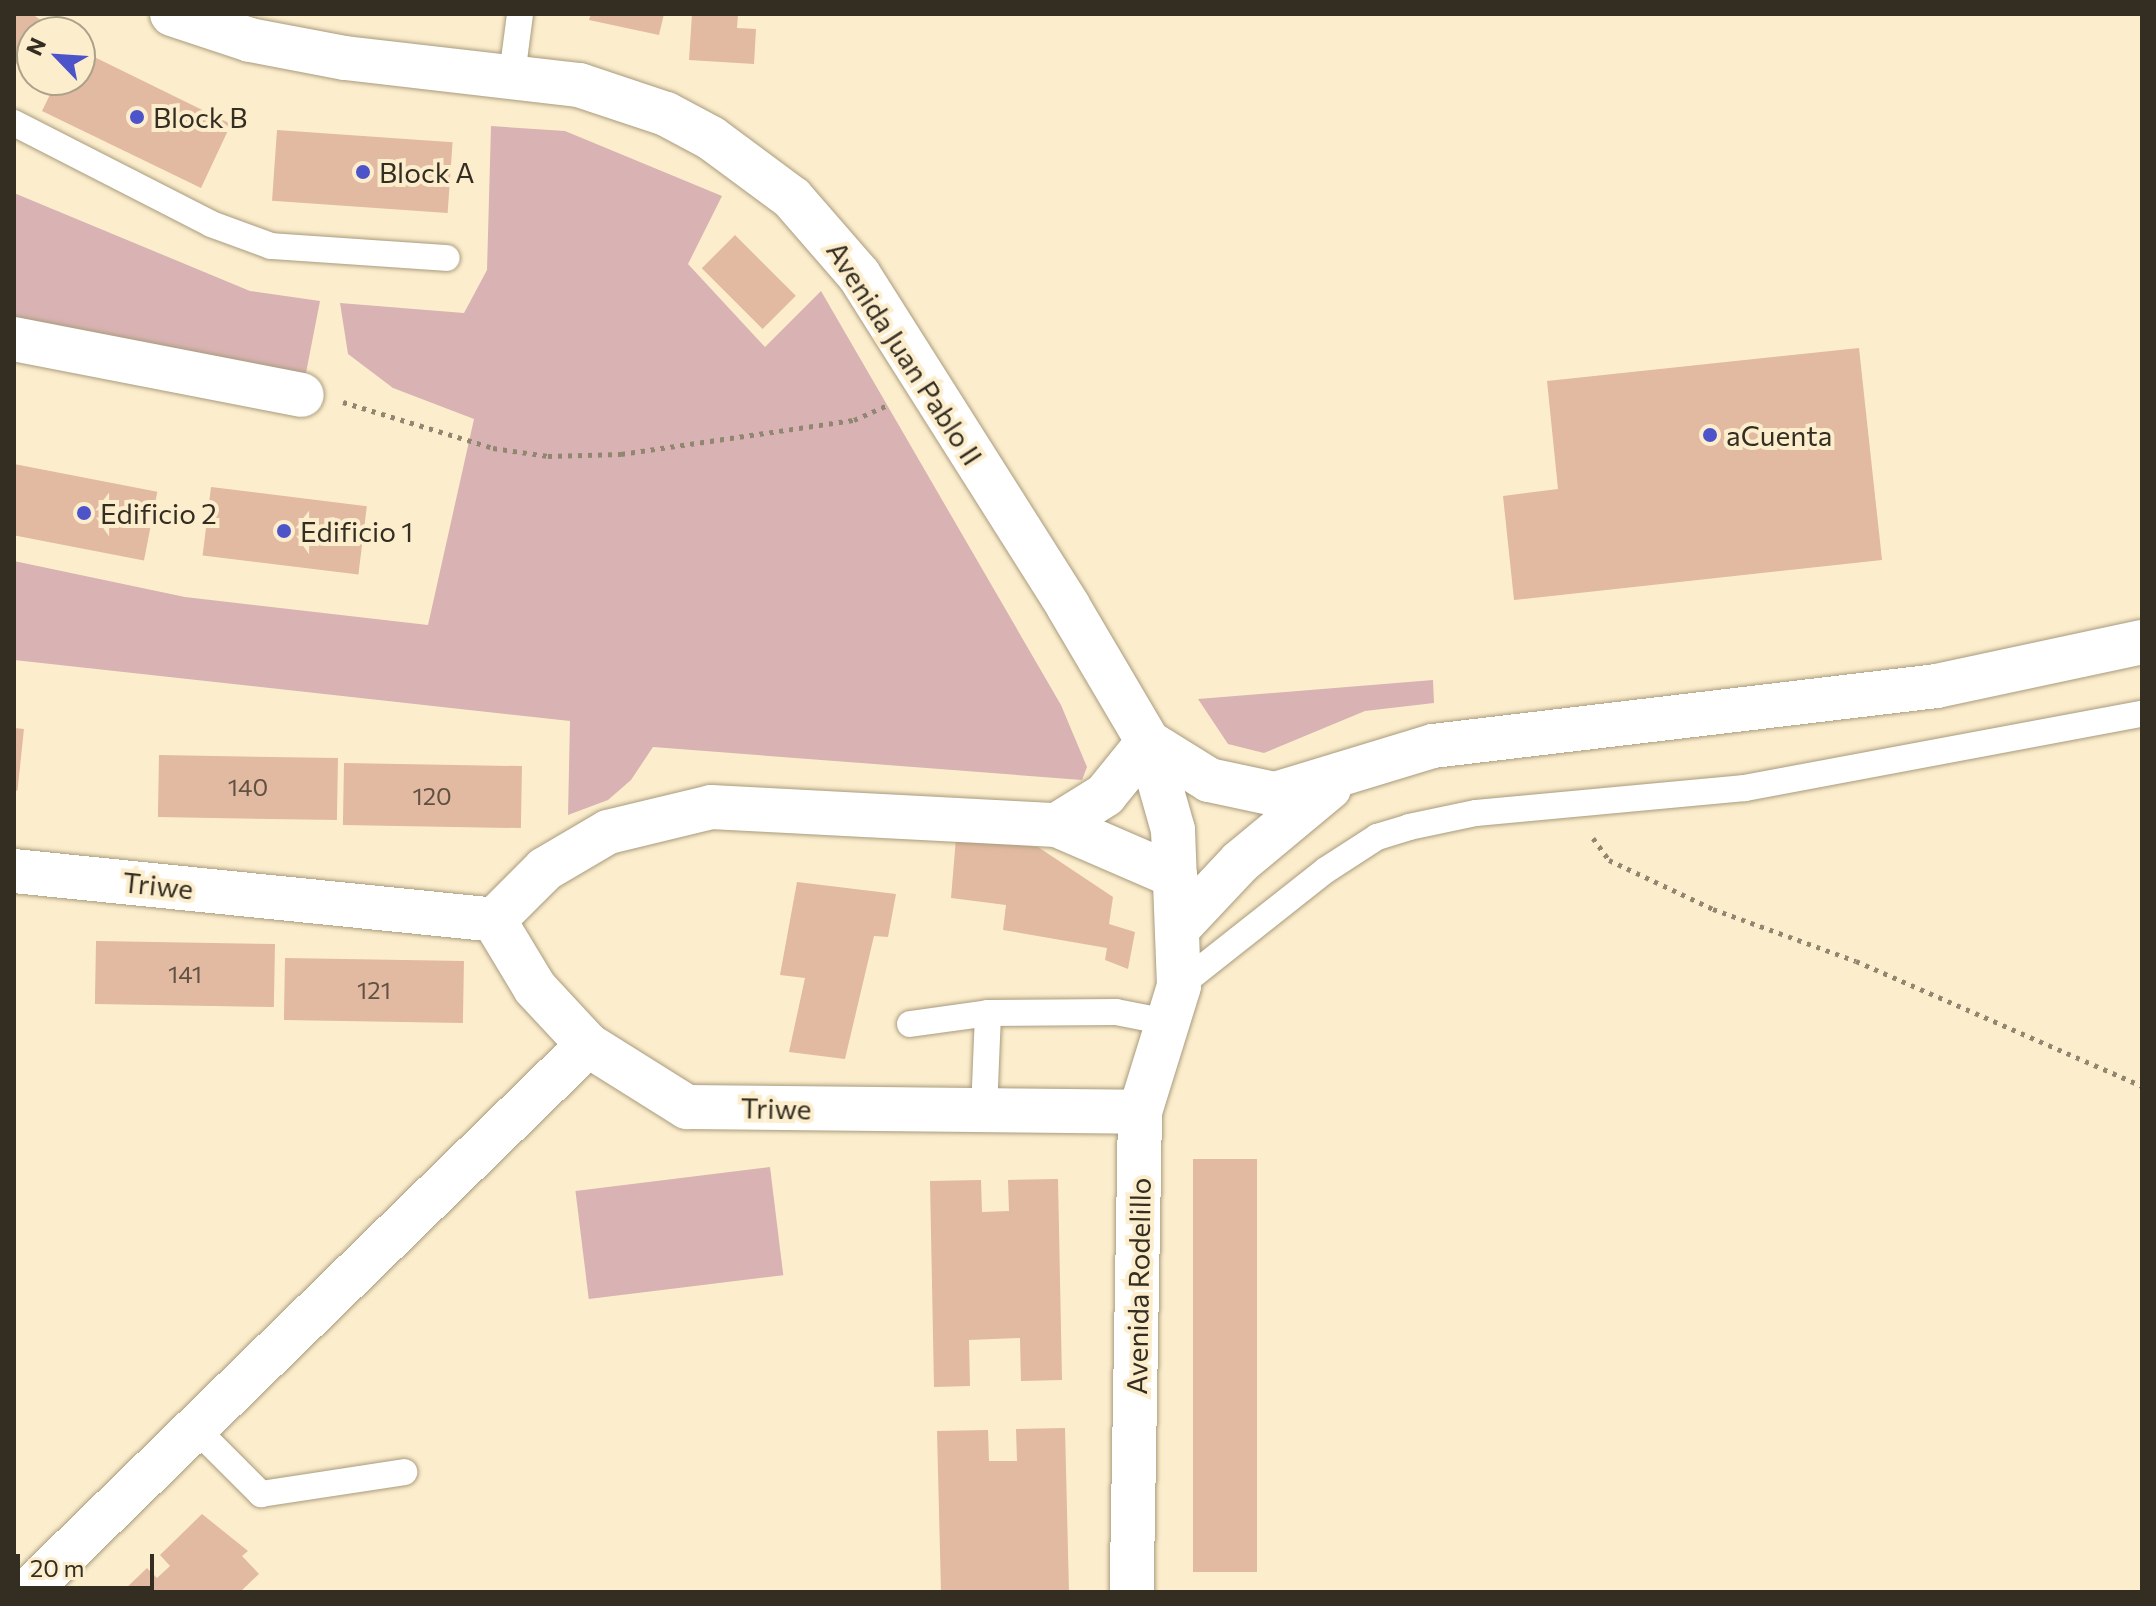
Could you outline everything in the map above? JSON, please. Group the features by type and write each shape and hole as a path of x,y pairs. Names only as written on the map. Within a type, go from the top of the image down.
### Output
{"street":[{"name":"Avenida Juan Pablo II","path":"172,14 250,40 331,55 579,85 666,114 754,166 828,235 859,275 1148,742 1173,830 1179,927 1173,1004"},
{"path":"14,339 302,395"},
{"path":"1057,825 1105,795 1148,742 1209,780 1239,791 1275,794 1471,740 1937,686 2142,642"},
{"path":"1179,927 1240,862 1344,777"},
{"path":"494,920 536,877 576,849 676,811 711,807 1057,825 1175,876"},
{"name":"Triwe","path":"14,871 494,920 535,988 588,1045 687,1107 1140,1112"},
{"name":"Avenida Rodelillo","path":"1132,1592 1140,1112 1173,1004"},
{"path":"27,1592 197,1430 588,1045"}],"lane":[{"path":"512,75 520,14"},
{"path":"14,123 211,224 271,246 447,258"},
{"path":"910,1024 988,1013 1116,1012 1173,1004 1377,837 1476,813 1571,808 1745,788 2142,714"},
{"path":"984,1110 988,1013"},
{"path":"197,1430 261,1494 404,1472"}],"path":[{"path":"302,395 493,448 548,456 621,454 854,420 896,401"},
{"path":"1571,808 1609,860 2142,1086"}],"shaded area":[{"path":"491,126 565,131 722,196 688,264 765,347 821,291 1061,705 1087,767 1082,780 653,747 631,780 608,800 568,815 570,721 14,660 14,561 185,597 428,625 474,419 393,388 348,354 340,303 464,313 487,270"},
{"path":"14,193 250,291 320,301 305,378 14,320"},
{"path":"1433,680 1434,703 1365,711 1264,753 1228,744 1198,699"},
{"path":"770,1167 783,1275 589,1299 575,1191"}],"building":[{"path":"14,14 32,14 35,16 16,16 14,69"},
{"path":"591,14 664,14 659,35 589,20"},
{"path":"692,14 738,14 737,28 756,29 754,64 689,60"},
{"name":"Block B","path":"96,58 231,124 201,188 42,111 49,96 96,96"},
{"name":"Block A","path":"277,130 453,142 448,213 272,201"},
{"path":"735,235 796,296 763,329 702,268"},
{"name":"aCuenta","path":"1859,348 1882,560 1514,600 1503,496 1558,489 1547,381"},
{"name":"Edificio 2","path":"14,464 157,492 144,561 14,535"},
{"name":"Edificio 1","path":"211,487 367,506 358,575 203,555"},
{"path":"14,728 24,729 17,791 14,790"},
{"path":"159,755 338,758 337,820 158,817"},
{"path":"344,763 522,766 521,828 343,825"},
{"path":"956,838 1038,847 1113,897 1109,924 1135,932 1128,969 1105,960 1107,948 1003,930 1006,905 951,898"},
{"path":"797,882 896,894 888,937 874,936 845,1059 789,1052 805,978 780,975"},
{"path":"96,941 275,944 274,1007 95,1004"},
{"path":"285,958 464,961 463,1023 284,1020"},
{"path":"1193,1159 1257,1159 1257,1572 1193,1572"},
{"path":"1058,1179 1062,1380 1021,1381 1020,1338 969,1340 970,1386 934,1387 930,1181 981,1180 982,1212 1009,1211 1008,1180"},
{"path":"1065,1428 1069,1592 941,1592 937,1431 988,1430 989,1461 1017,1461 1016,1429"},
{"path":"202,1514 248,1551 242,1556 259,1574 240,1592 122,1592 147,1568 157,1578 170,1566 160,1555"}],"place":[{"name":"Block B","path":"137,117"},
{"name":"Block A","path":"363,172"},
{"name":"aCuenta","path":"1710,435"},
{"name":"Edificio 2","path":"84,513"},
{"name":"Edificio 1","path":"284,531"}]}
